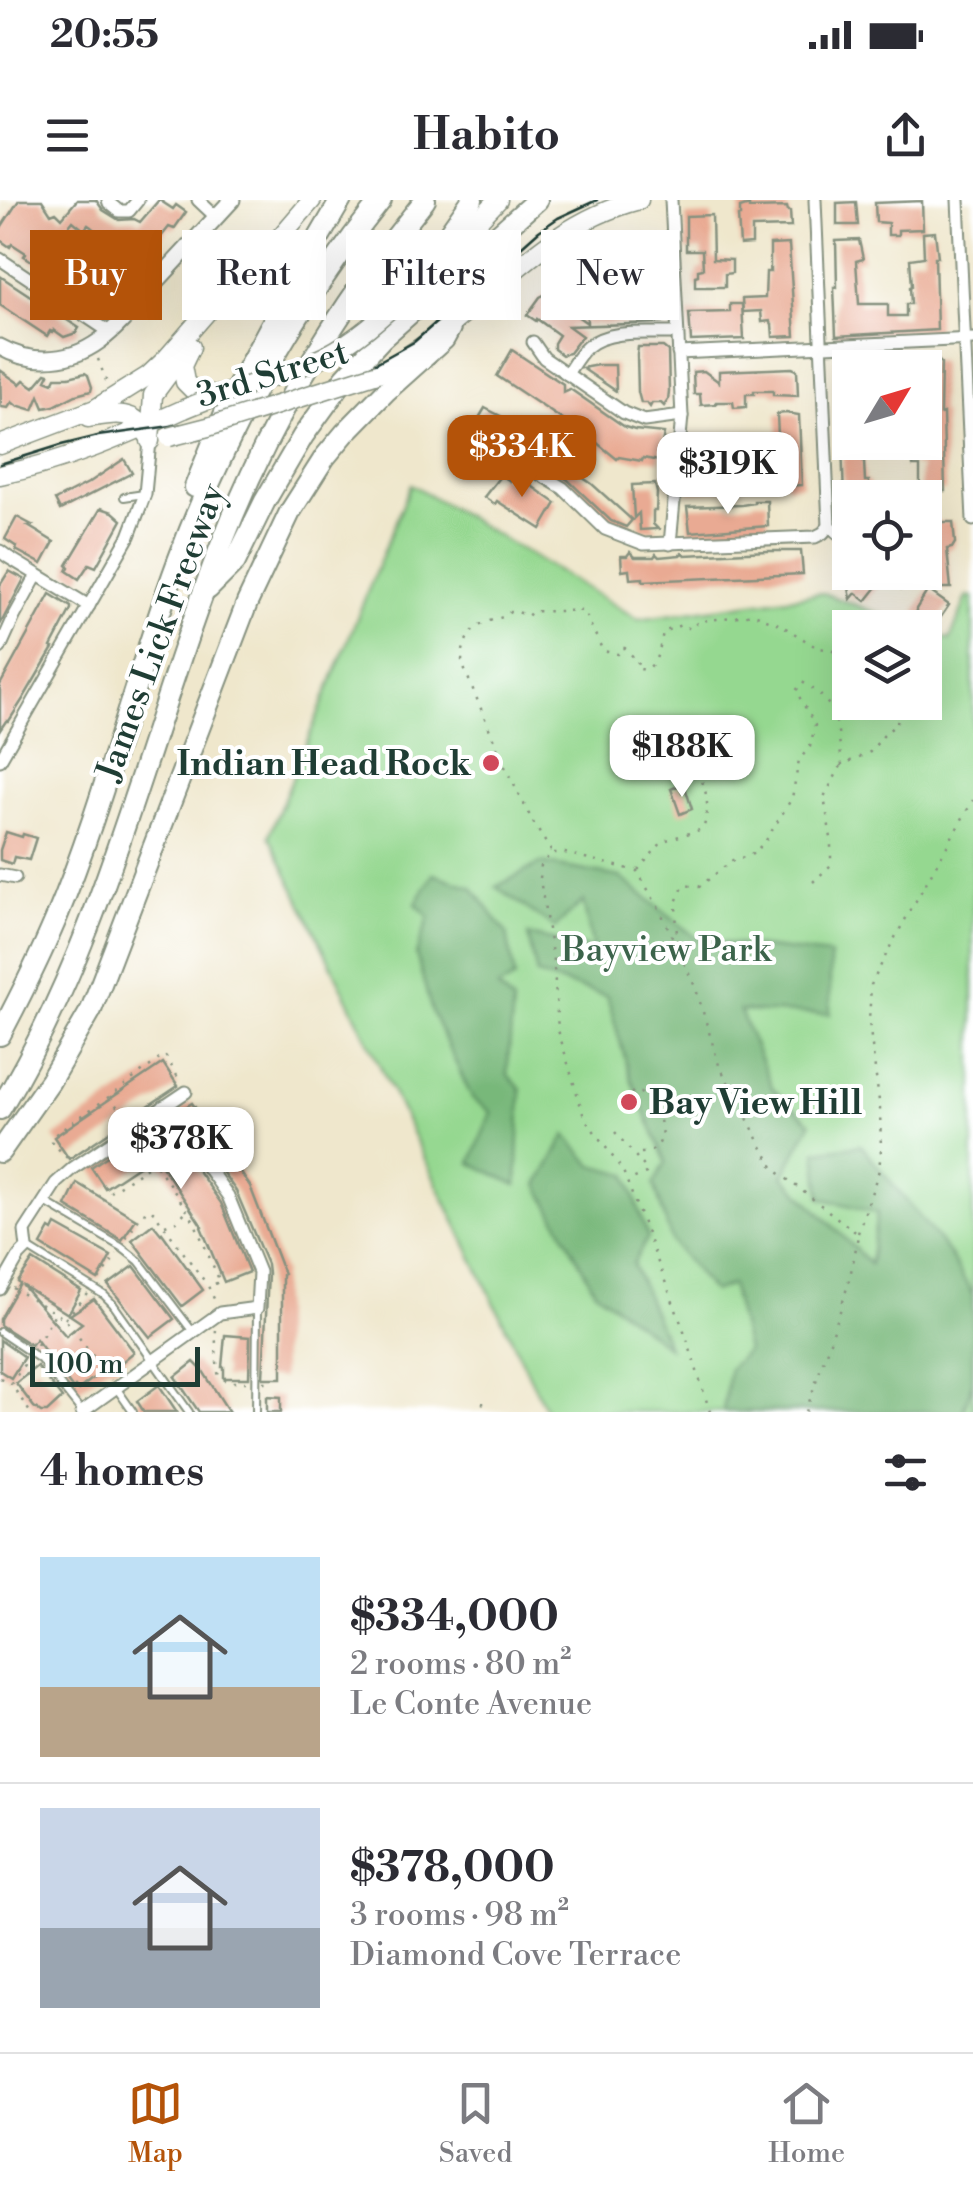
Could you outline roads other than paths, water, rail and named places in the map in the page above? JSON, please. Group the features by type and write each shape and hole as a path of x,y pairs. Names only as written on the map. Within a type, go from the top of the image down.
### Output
{"highway":[{"path":"168,588 186,514 212,440 272,322 341,200"},
{"name":"James Lick Freeway","path":"0,1035 65,896 168,588 214,472 260,382 310,298 381,200"},
{"name":"James Lick Freeway","path":"0,1109 51,1015 91,924 203,594 249,480 288,401 345,307 425,200"},
{"path":"451,230 472,200"},
{"path":"203,594 235,562 289,458 345,378 382,338 537,200"},
{"path":"0,1152 50,1081 91,1010 248,603 290,512 345,433 444,339 450,328"}],"main road":[{"path":"0,347 22,356 53,358 93,347 111,333 232,200"},
{"path":"286,230 312,200"},
{"path":"470,230 498,200"},
{"name":"3rd Street","path":"154,432 226,422 378,374 450,328 544,244 587,219 639,200"},
{"path":"0,445 112,400 148,376 200,320"},
{"path":"154,432 151,403 156,388 214,320"},
{"path":"0,475 154,432 184,410 216,395 330,354 377,320"},
{"path":"192,347 182,366 184,382 194,391 216,395"},
{"path":"62,422 122,414 139,419 154,432"}],"street":[{"path":"108,200 119,210 129,211 138,200"},
{"path":"198,200 216,218"},
{"path":"670,544 682,416 671,200"},
{"path":"498,449 563,488 606,529 644,544 824,534 829,526 815,200"},
{"path":"958,200 969,339 973,520"},
{"path":"0,259 111,333"},
{"path":"567,374 585,349 597,340 677,334"},
{"path":"678,353 969,339"},
{"path":"532,342 544,358 624,413 644,420 682,416"},
{"path":"0,760 129,536 145,494 154,432"},
{"path":"0,550 90,606"},
{"path":"0,648 37,575"},
{"path":"0,875 15,878"},
{"path":"2,1285 27,1248 25,1231 56,1183 186,1092"},
{"path":"82,1412 220,1313 257,1308 258,1272 228,1196 164,1106"}],"lane":[{"path":"124,497 145,494"},
{"path":"44,1202 139,1261 194,1332"},
{"path":"27,1248 113,1304 188,1412"},
{"path":"256,1412 257,1308"},
{"path":"0,1332 40,1360 82,1412"},
{"path":"116,1388 132,1412"}],"tram line":[{"path":"0,464 98,436 200,422 354,375 414,342 539,231 597,200"}],"place":[{"name":"Indian Head Rock","path":"491,763"},
{"name":"Bay View Hill","path":"629,1102"}],"park label":[{"name":"Bayview Park","path":"666,949"}]}
